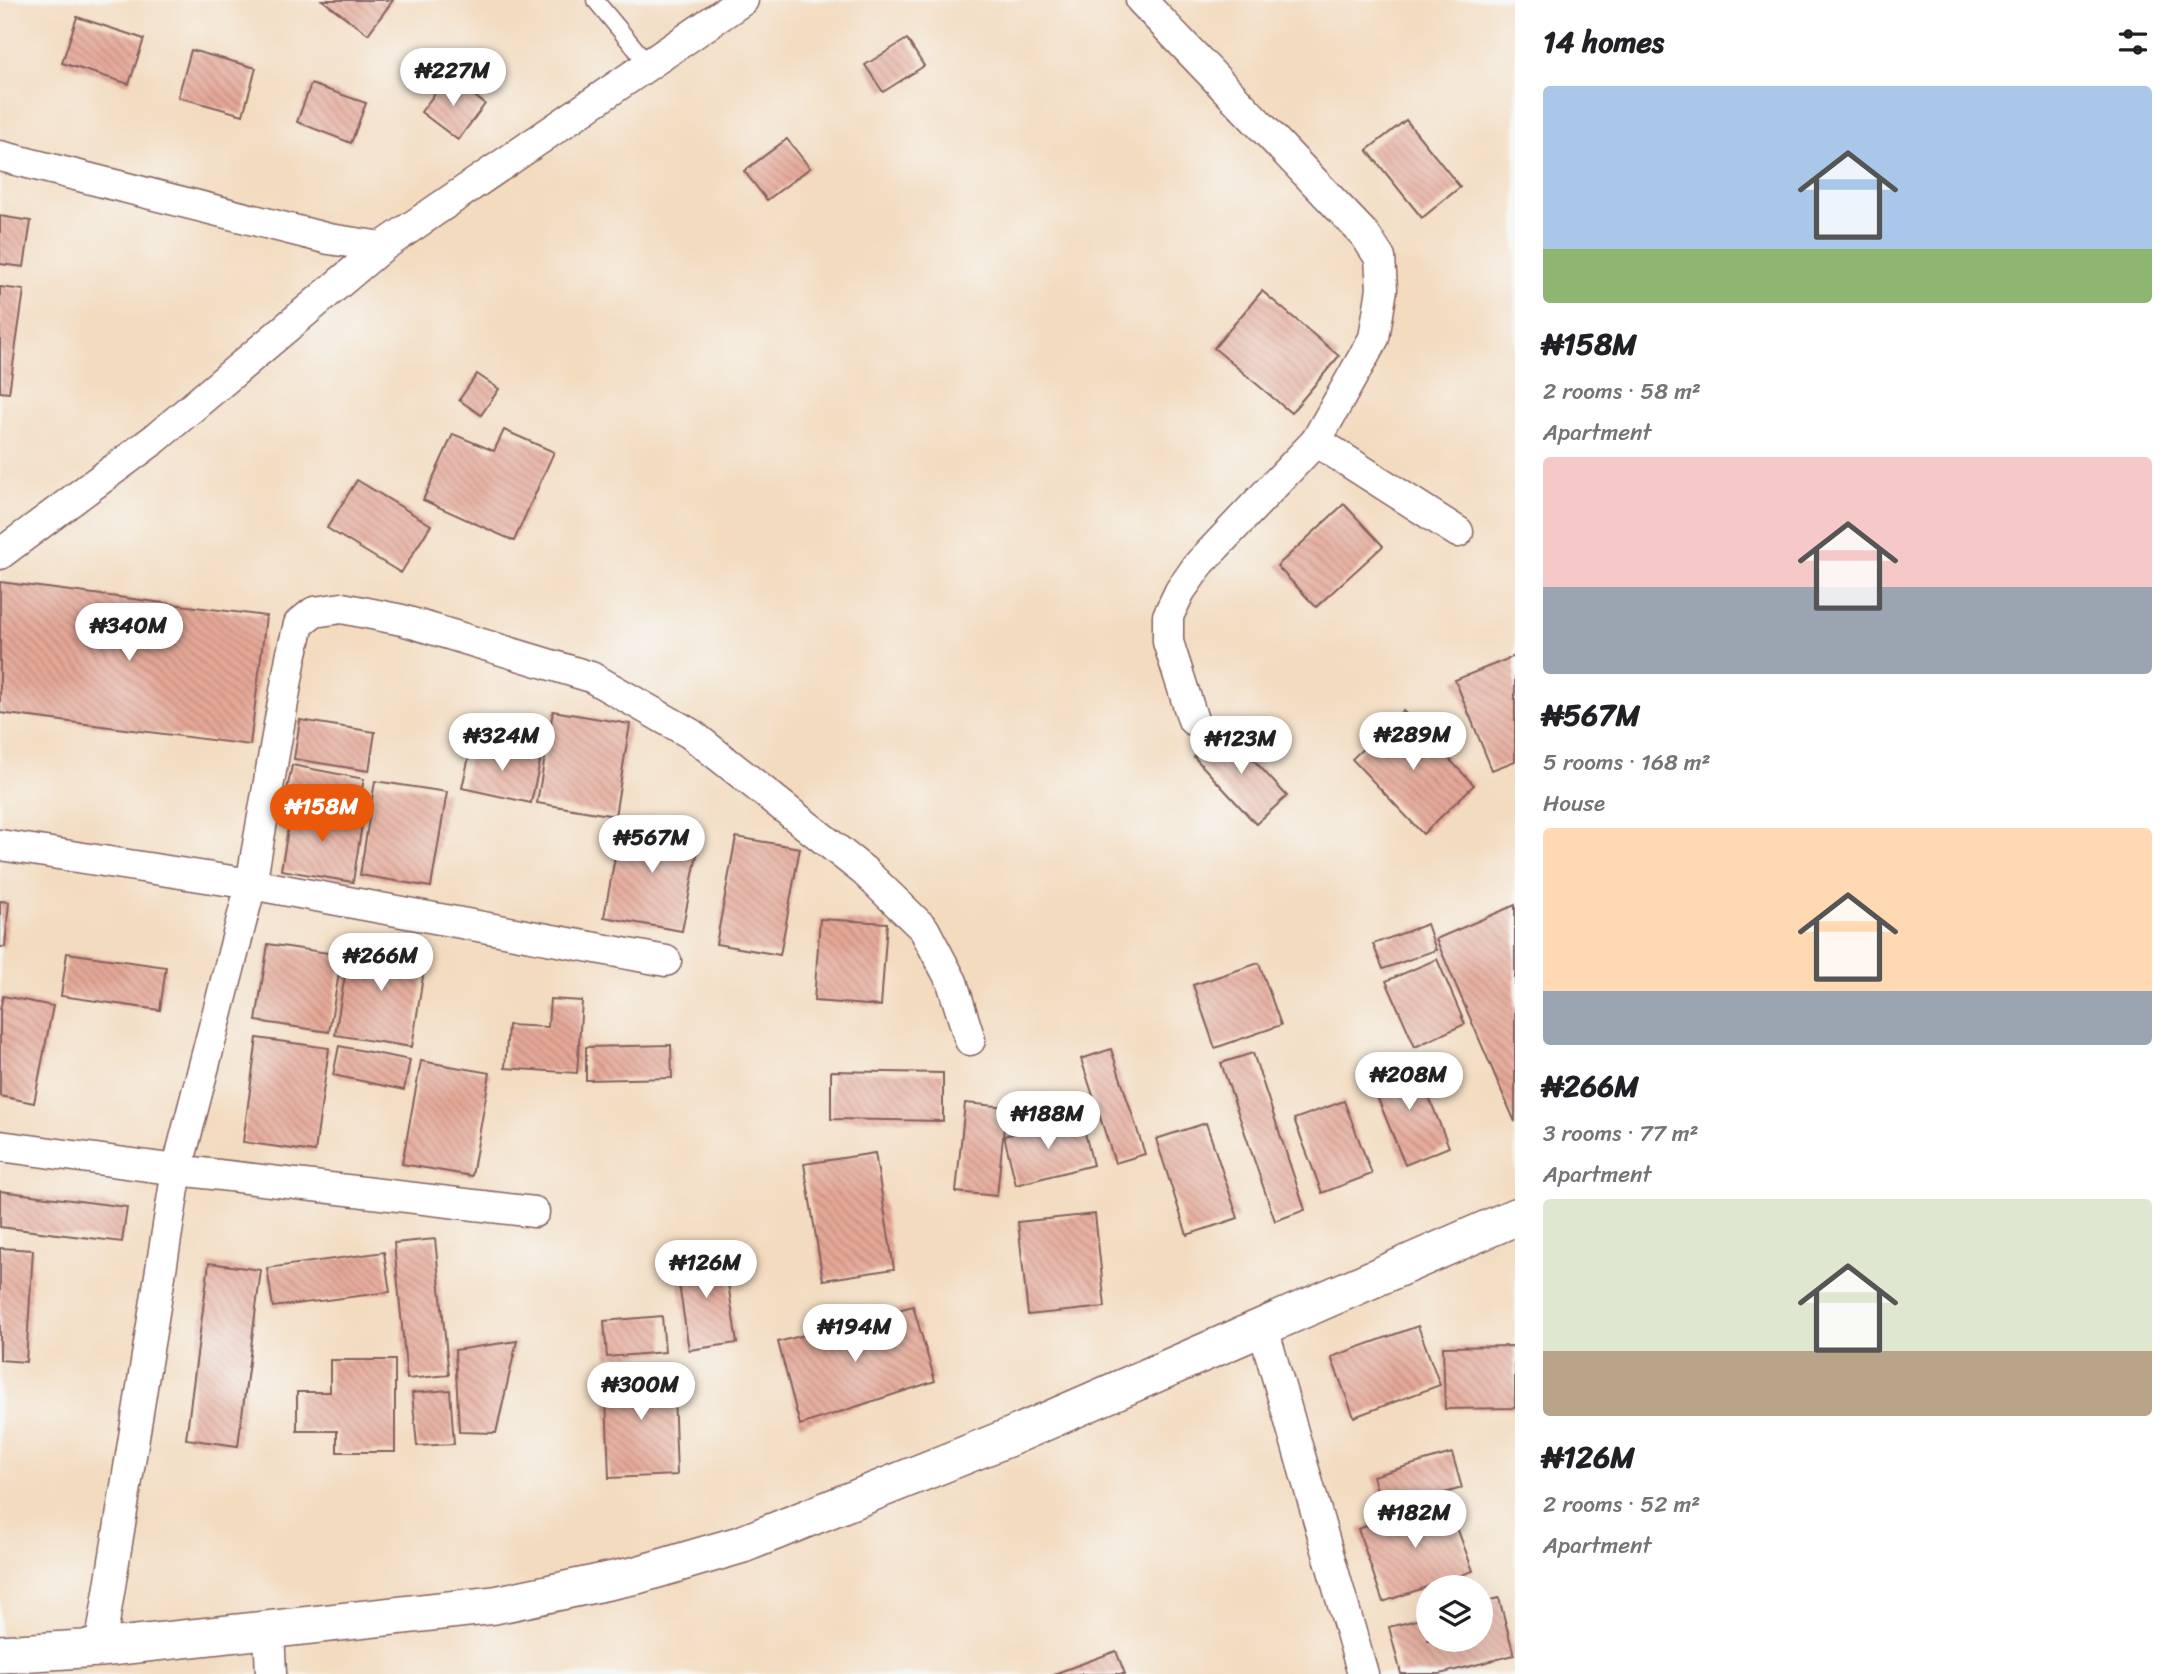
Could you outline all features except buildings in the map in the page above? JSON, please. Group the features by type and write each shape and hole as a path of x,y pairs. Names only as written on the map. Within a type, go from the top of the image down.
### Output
{"street":[{"path":"0,554 156,438 382,247 743,0"},
{"path":"1140,0 1365,235 1380,258 1382,289 1374,338 1316,441 1199,564 1180,591 1168,616 1168,642 1193,720"},
{"path":"0,156 329,239 382,247"},
{"path":"1316,441 1458,532"},
{"path":"100,1648 177,1170 251,884 290,657 299,624 314,612 342,608 402,620 591,677 691,734 864,871 924,929 953,982 970,1040"},
{"path":"0,845 251,884 666,961"},
{"path":"0,1146 177,1170 534,1212"},
{"path":"0,1654 100,1648 495,1605 636,1575 743,1544 1010,1437 1515,1217"},
{"path":"1263,1328 1363,1674"},
{"path":"269,1630 271,1674"}],"lane":[{"path":"595,0 648,64"}]}
